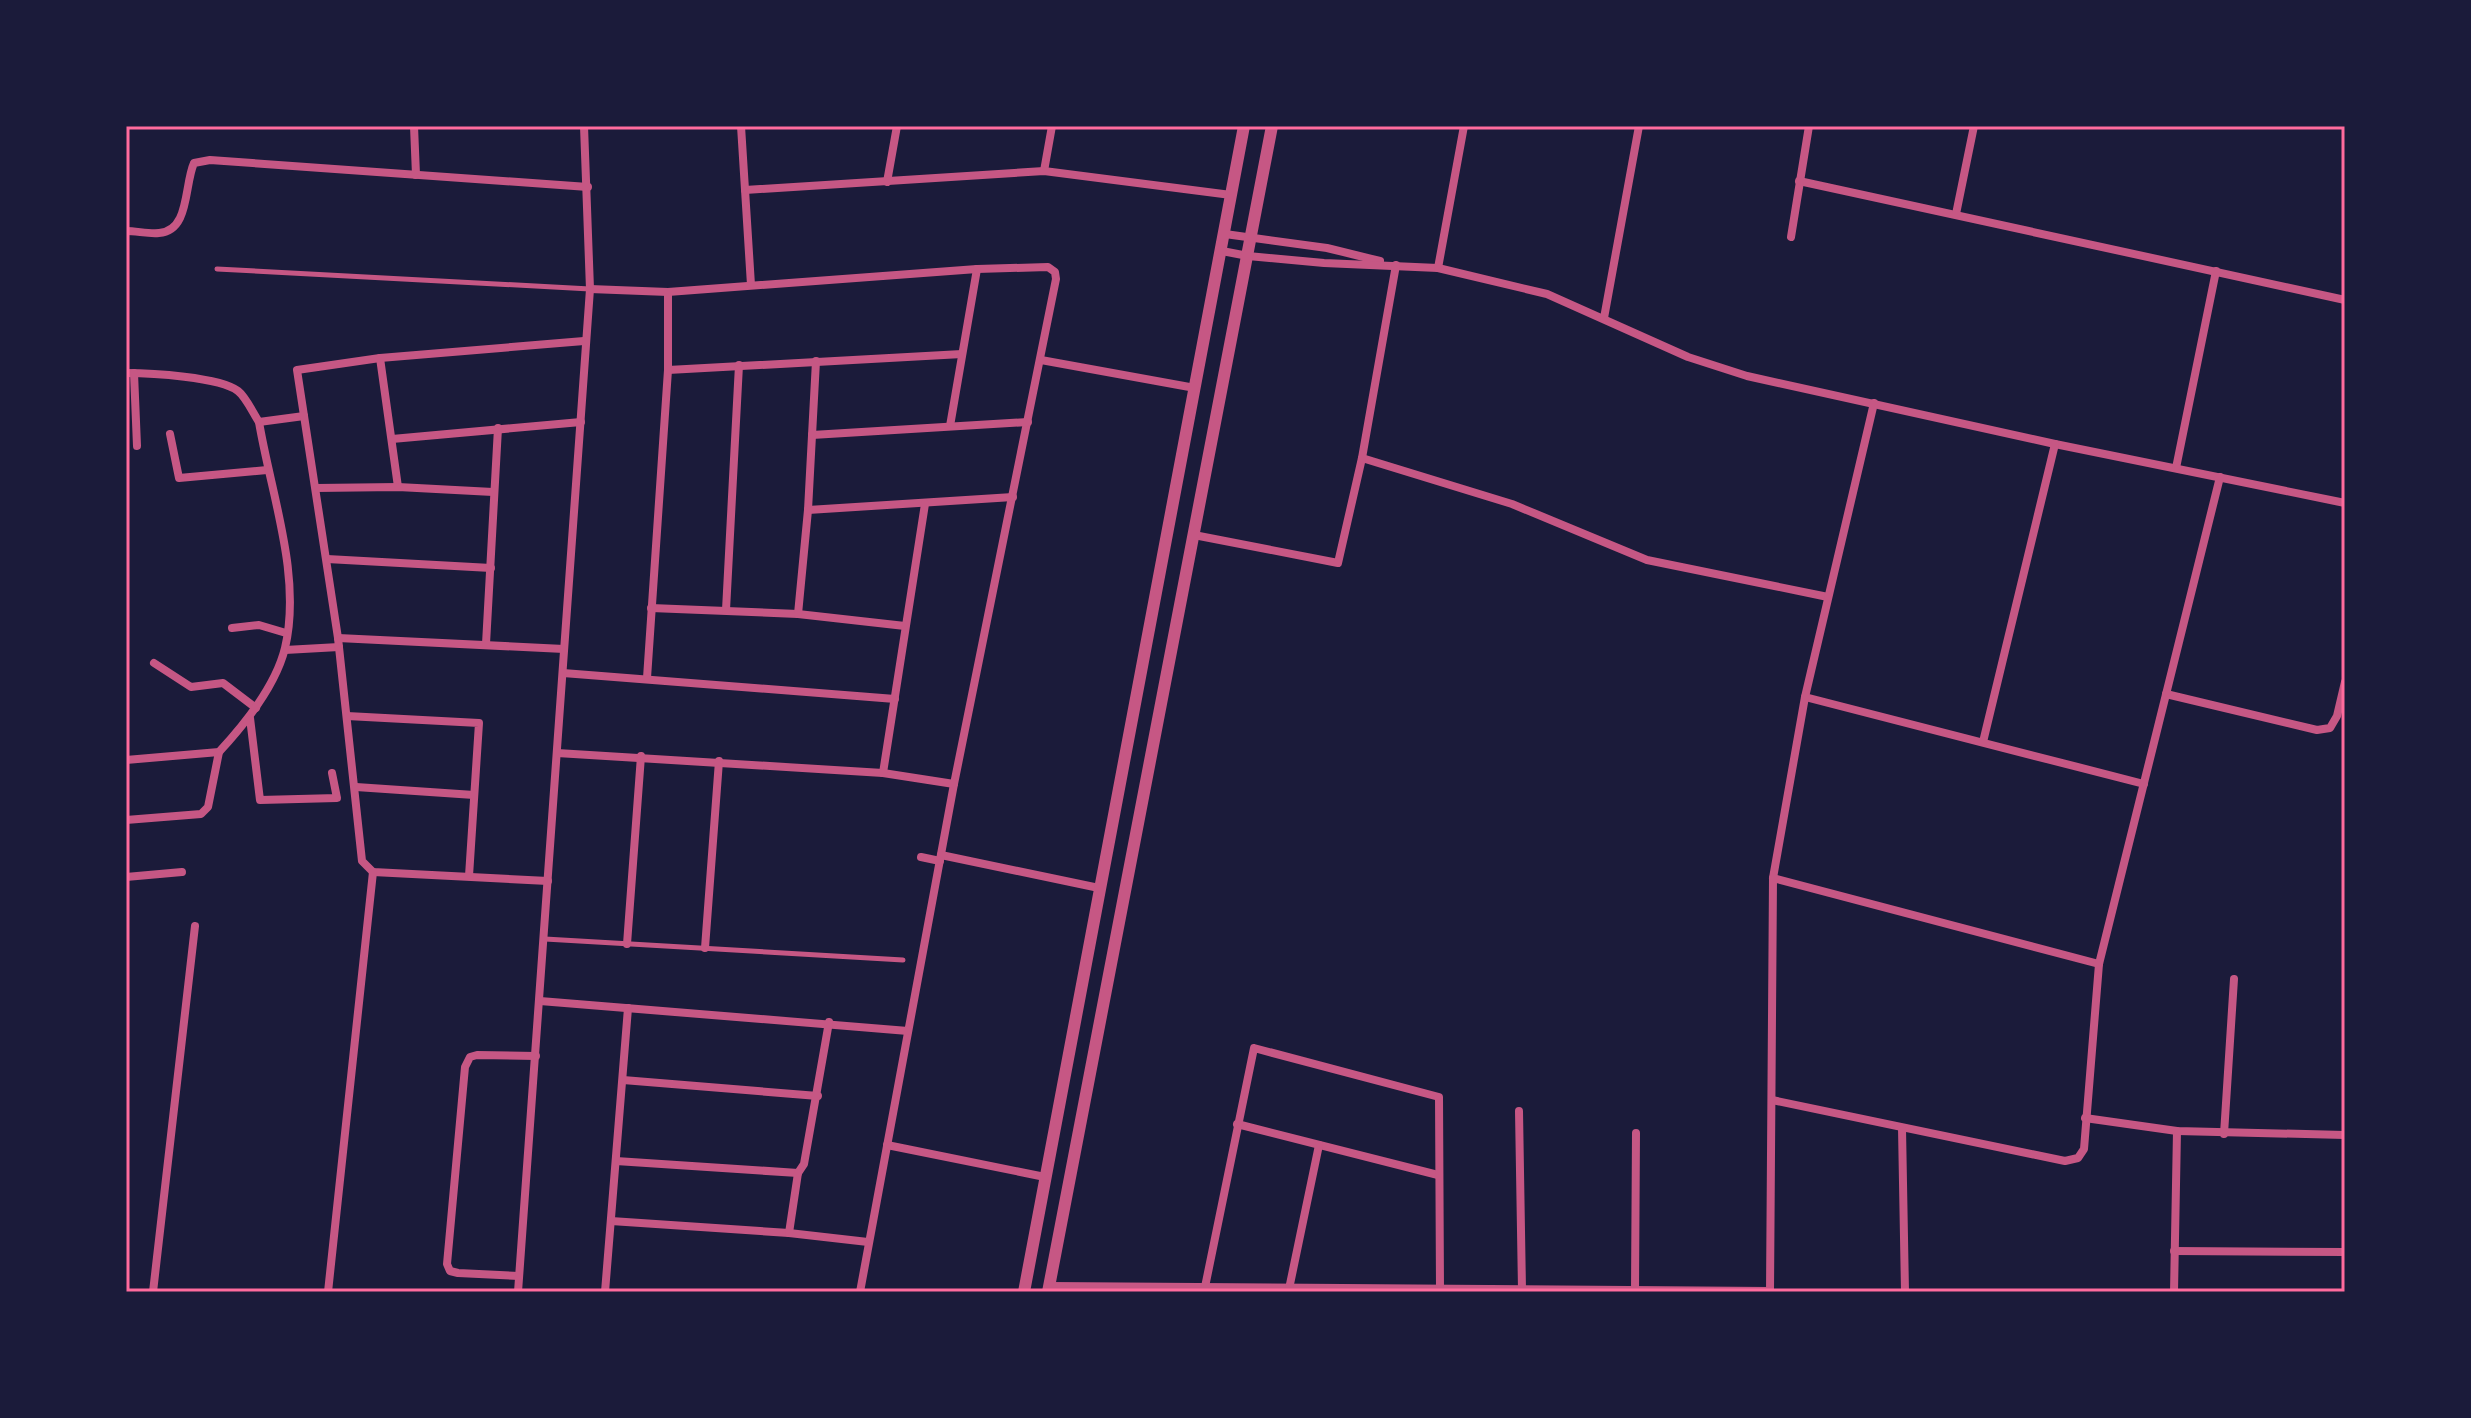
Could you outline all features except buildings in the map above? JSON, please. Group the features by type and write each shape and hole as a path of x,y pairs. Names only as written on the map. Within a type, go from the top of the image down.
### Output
{"street":[{"path":"414,126 416,175"},
{"path":"518,1292 590,289 584,126"},
{"path":"741,126 751,285"},
{"path":"887,182 897,126"},
{"path":"1044,171 1052,126"},
{"path":"1024,1292 1244,126"},
{"path":"1272,126 1048,1289 1205,1287 1770,1292 1773,878 1805,697 1874,403"},
{"path":"1438,268 1464,126"},
{"path":"1604,318 1639,126"},
{"path":"1791,237 1809,126"},
{"path":"1956,214 1974,126"},
{"path":"126,231 161,234 174,229 182,216 194,163 210,160 588,187"},
{"path":"745,190 1044,171 1231,195"},
{"path":"1799,181 2345,300"},
{"path":"1225,234 1327,248 1396,265"},
{"path":"1222,251 1324,263 1438,268 1547,294 1688,357 1747,376 2055,444 2345,503"},
{"path":"1194,535 1338,563 1362,458 1396,265"},
{"path":"590,289 668,292 977,269 1048,267 1055,272 1041,360 954,784 860,1292"},
{"path":"950,426 977,269"},
{"path":"2176,468 2216,271"},
{"path":"647,678 668,370 668,292"},
{"path":"548,881 373,872 362,861 356,787 327,559 297,370 380,358 584,341"},
{"path":"668,370 962,354"},
{"path":"380,358 398,487"},
{"path":"1041,360 1195,388"},
{"path":"798,614 808,510 816,361"},
{"path":"726,610 739,365"},
{"path":"126,820 201,814 208,807 219,752 250,718 285,650 288,569 259,422 239,391 221,384 163,373 130,373 137,446"},
{"path":"259,422 304,416"},
{"path":"392,439 581,422"},
{"path":"812,435 1028,422"},
{"path":"486,644 498,428"},
{"path":"170,434 179,478 267,470"},
{"path":"1983,742 2055,444"},
{"path":"1362,458 1512,504 1647,560 1828,597"},
{"path":"1772,1100 2065,1161 2078,1158 2084,1149 2099,964 2220,477"},
{"path":"316,488 398,487 493,492"},
{"path":"808,510 1013,497"},
{"path":"883,773 925,504"},
{"path":"327,559 491,568"},
{"path":"651,608 798,614 905,626"},
{"path":"232,628 259,625 286,633"},
{"path":"285,650 338,643 486,644 564,649"},
{"path":"154,663 191,687 223,683 256,708"},
{"path":"563,673 895,699"},
{"path":"2166,694 2317,730 2330,728 2337,716 2345,682"},
{"path":"1805,697 2144,784"},
{"path":"347,716 479,723 469,876"},
{"path":"250,718 260,800 337,798 332,773"},
{"path":"126,760 219,752"},
{"path":"557,753 883,773 954,784"},
{"path":"627,944 641,756"},
{"path":"705,948 719,761"},
{"path":"356,787 474,795"},
{"path":"921,857 1099,888"},
{"path":"126,875 182,872"},
{"path":"328,1292 373,872"},
{"path":"1773,878 2099,964"},
{"path":"153,1292 195,926"},
{"path":"2224,1134 2234,979"},
{"path":"540,1001 829,1022 908,1031"},
{"path":"605,1292 628,1008"},
{"path":"789,1233 798,1173 804,1164 818,1096 829,1022"},
{"path":"1205,1287 1254,1048 1439,1097 1440,1289"},
{"path":"519,1276 458,1273 450,1271 447,1264 465,1067 470,1057 477,1055 536,1056"},
{"path":"623,1080 818,1096"},
{"path":"1519,1111 1522,1290"},
{"path":"2085,1118 2177,1131 2345,1135"},
{"path":"1237,1124 1438,1175"},
{"path":"1902,1128 1905,1292"},
{"path":"2174,1292 2177,1131"},
{"path":"1629,1291 1636,1133"},
{"path":"887,1145 1045,1177"},
{"path":"1289,1289 1319,1145"},
{"path":"616,1161 798,1173"},
{"path":"611,1221 789,1233 868,1242"},
{"path":"2174,1251 2345,1252"}],"lane":[{"path":"217,269 590,289"},
{"path":"545,939 903,960"}]}
